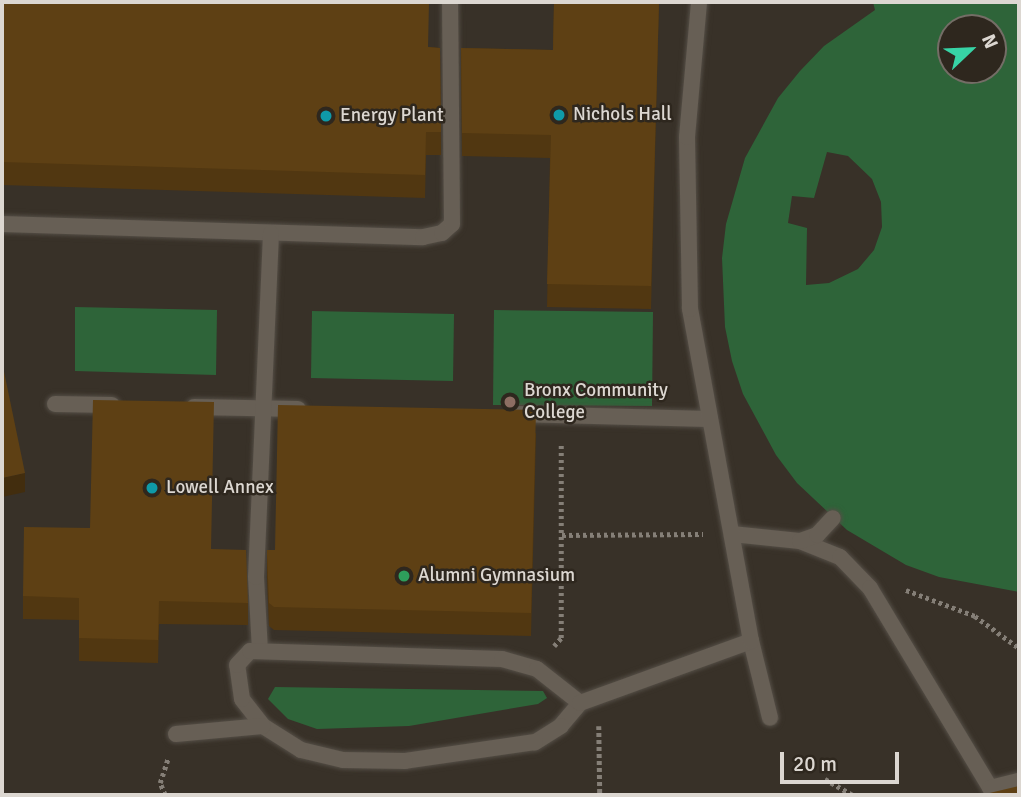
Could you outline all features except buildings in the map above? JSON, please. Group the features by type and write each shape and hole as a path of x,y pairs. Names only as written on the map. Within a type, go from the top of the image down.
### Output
{"lane":[{"path":"2,225 423,237 452,224 450,2"},
{"path":"699,2 687,137 690,295 751,641 770,718"},
{"path":"260,651 256,577 266,408 271,233"},
{"path":"55,404 134,405"},
{"path":"174,406 320,410"},
{"path":"494,414 710,419"},
{"path":"800,541 817,535 833,518"},
{"path":"732,534 800,541 841,557 855,570 990,788 1019,781"},
{"path":"580,703 537,669 502,659 250,651 237,664 236,682 242,699 263,726 301,750 343,760 405,761 535,742 561,726 580,703 751,641"},
{"path":"176,734 263,726"}],"path":[{"path":"537,669 561,638 561,415"},
{"path":"562,535 732,534"},
{"path":"855,570 975,616 1019,648"},
{"path":"598,698 600,795"},
{"path":"165,795 160,783 176,734"},
{"path":"825,779 853,795"}],"green space":[{"path":"873,2 1019,2 1019,592 939,577 906,565 847,530 797,483 776,455 743,394 725,327 722,258 726,224 745,158 778,98 824,46 875,10","holes":["827,152 848,156 872,179 881,202 882,227 874,250 858,269 829,283 806,285 807,228 788,223 792,196 814,198"]},
{"path":"75,307 217,310 216,375 75,371"},
{"path":"494,310 653,312 652,406 493,405"},
{"path":"312,311 454,314 453,381 311,378"},
{"path":"275,687 543,691 547,698 538,704 409,726 317,729 288,719 268,699"}],"place":[{"name":"Nichols Hall","path":"559,115"},
{"name":"Energy Plant","path":"326,116"},
{"name":"Bronx Community College","path":"510,402"},
{"name":"Lowell Annex","path":"152,488"},
{"name":"Alumni Gymnasium","path":"404,576"}]}
